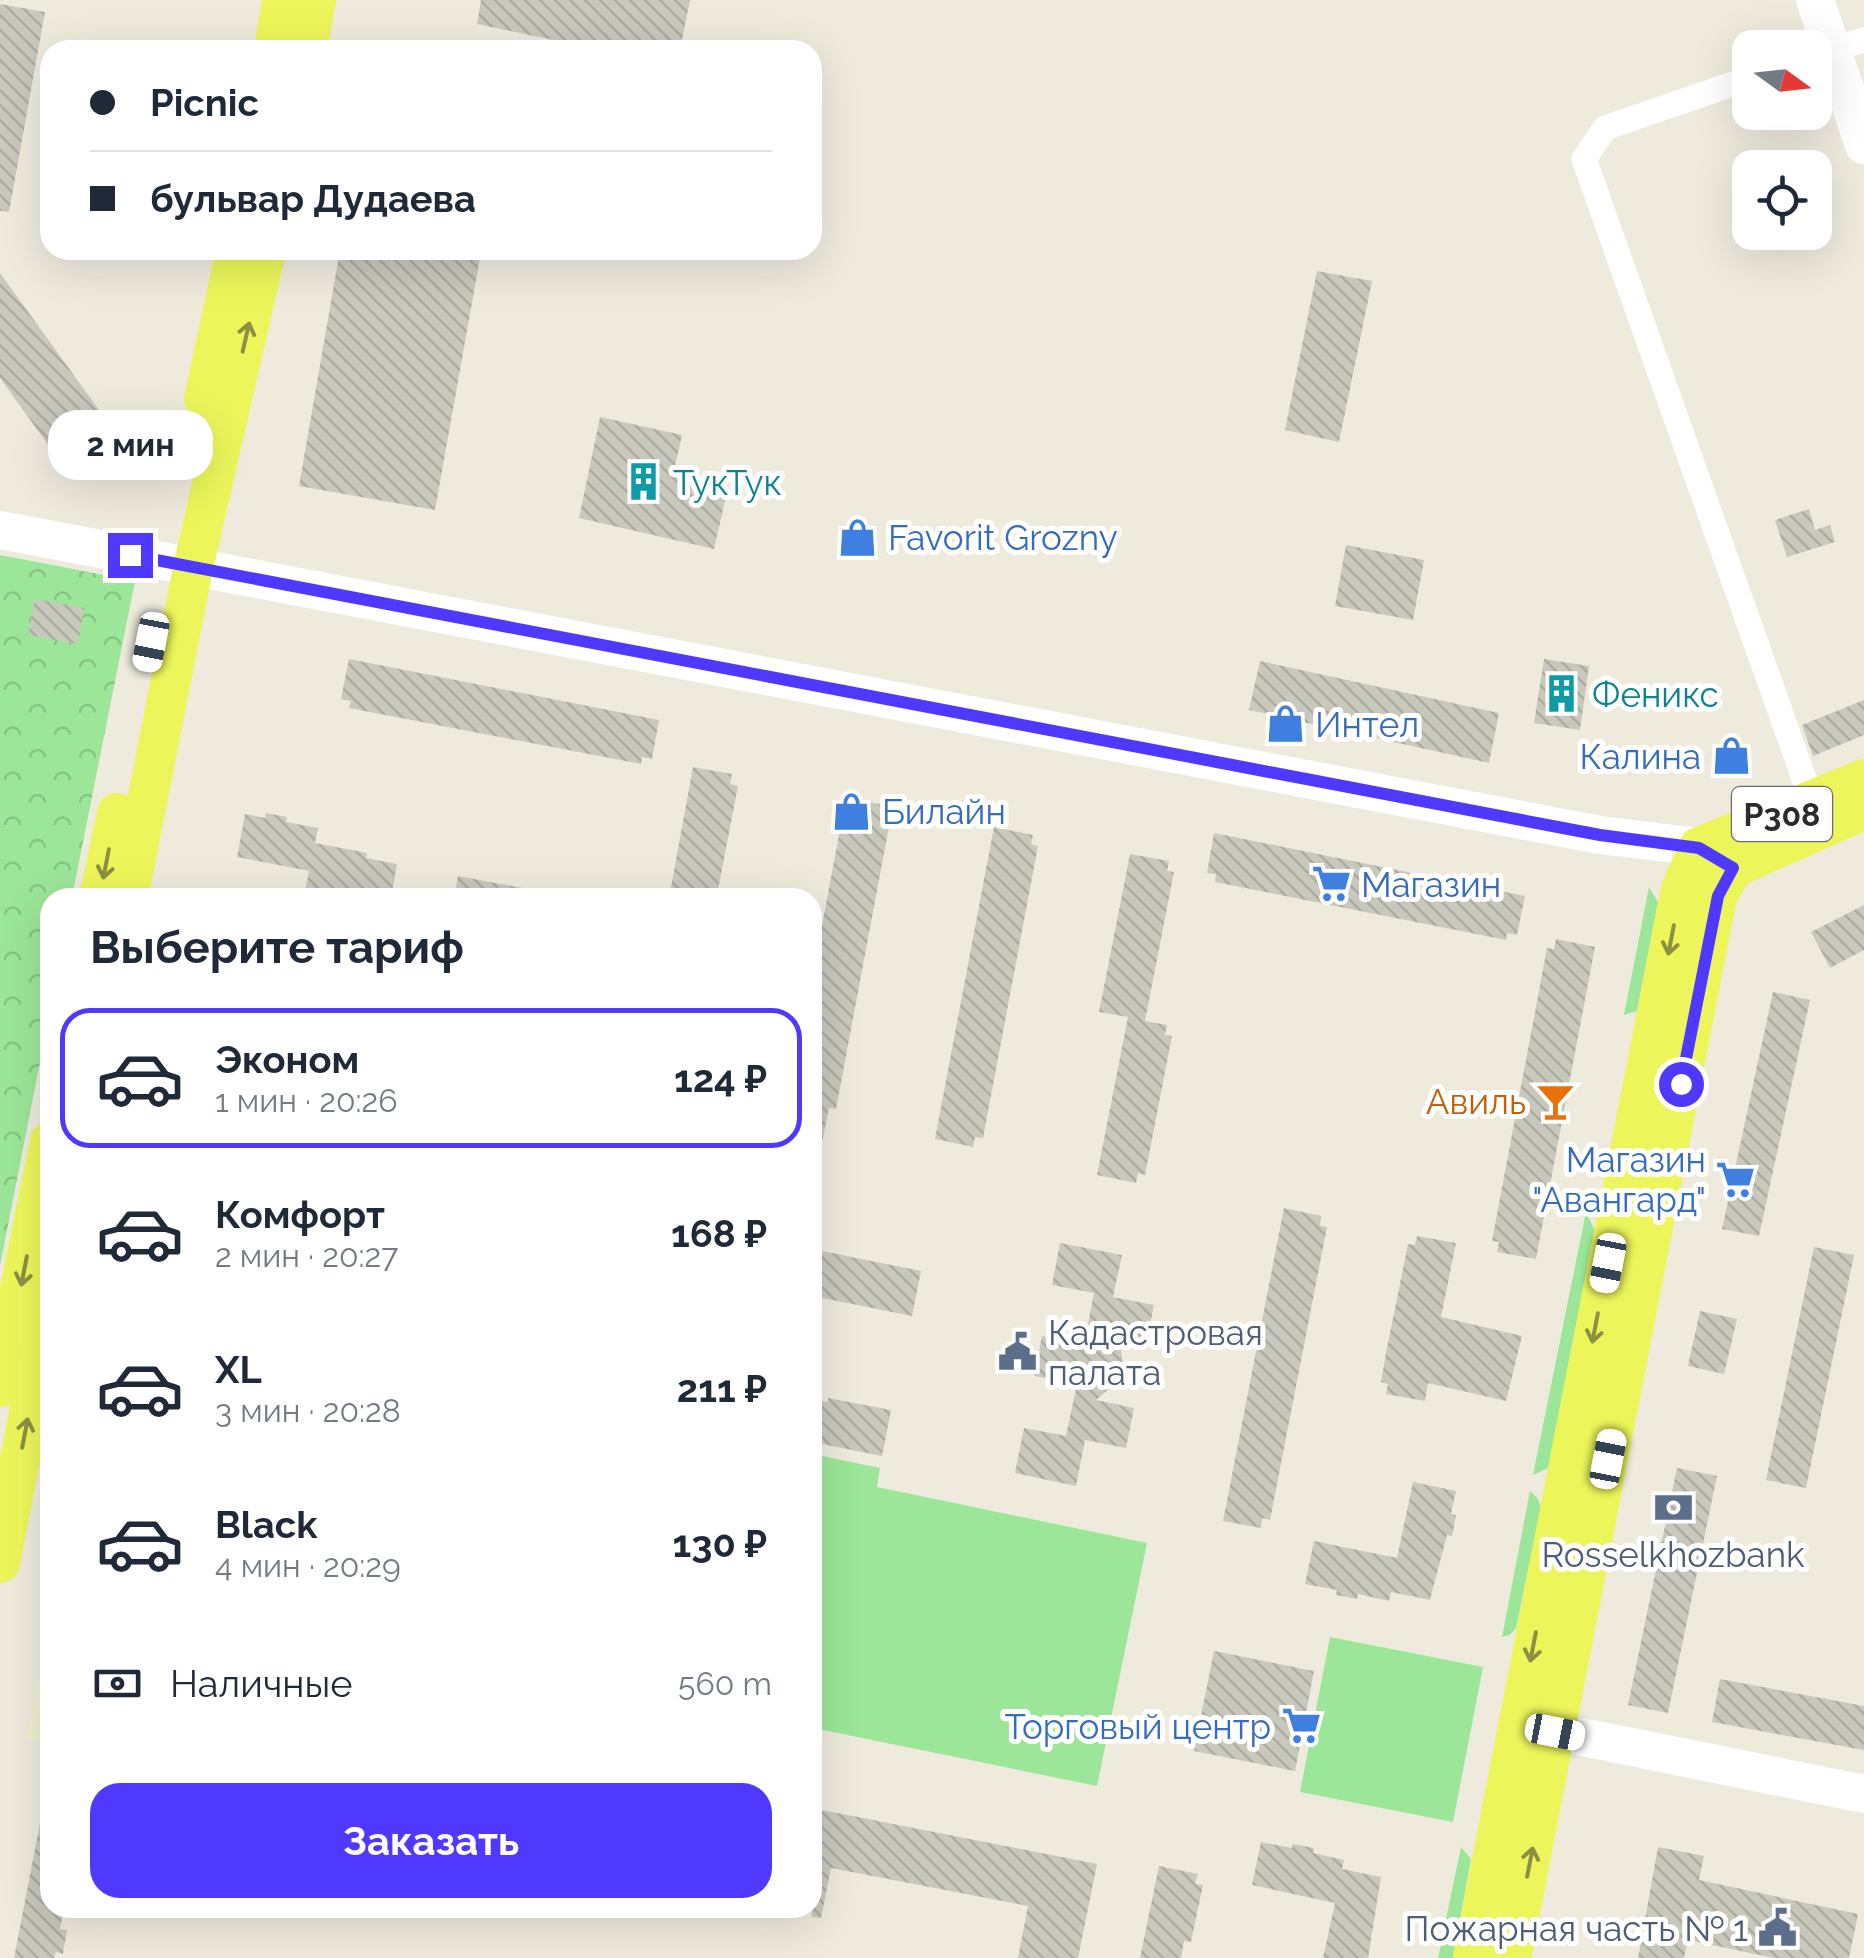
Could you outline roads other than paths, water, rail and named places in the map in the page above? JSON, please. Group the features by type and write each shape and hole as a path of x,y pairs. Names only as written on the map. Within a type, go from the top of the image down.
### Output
{"main road":[{"path":"276,40 282,0"},
{"path":"309,40 316,0"},
{"path":"1815,0 1837,48 1864,145"},
{"path":"130,888 234,260"},
{"path":"102,888 181,566 263,260"},
{"path":"0,530 1716,858"},
{"name":"P308","path":"1716,858 1812,801 1864,779"},
{"name":"P308","path":"1716,858 1864,810"},
{"path":"1511,1958 1536,1728 1681,889 1716,858"},
{"path":"0,1387 40,1190"},
{"path":"0,1563 40,1356"},
{"path":"1536,1728 1864,1794"},
{"path":"1472,1958 1536,1728"}],"street":[{"path":"1732,84 1605,128 1584,159 1812,801"}],"place":[{"name":"ТукТук","path":"643,482"},
{"name":"Favorit Grozny","path":"858,537"},
{"name":"Феникс","path":"1562,694"},
{"name":"Интел","path":"1285,724"},
{"name":"Калина","path":"1731,756"},
{"name":"Билайн","path":"852,811"},
{"name":"Магазин","path":"1331,884"},
{"name":"Авиль","path":"1556,1101"},
{"name":"Магазин \"Авангард\"","path":"1736,1179"},
{"name":"Кадастровая палата","path":"1018,1352"},
{"name":"Rosselkhozbank","path":"1673,1507"},
{"name":"Торговый центр","path":"1301,1726"},
{"name":"Пожарная часть № 1","path":"1778,1928"}]}
